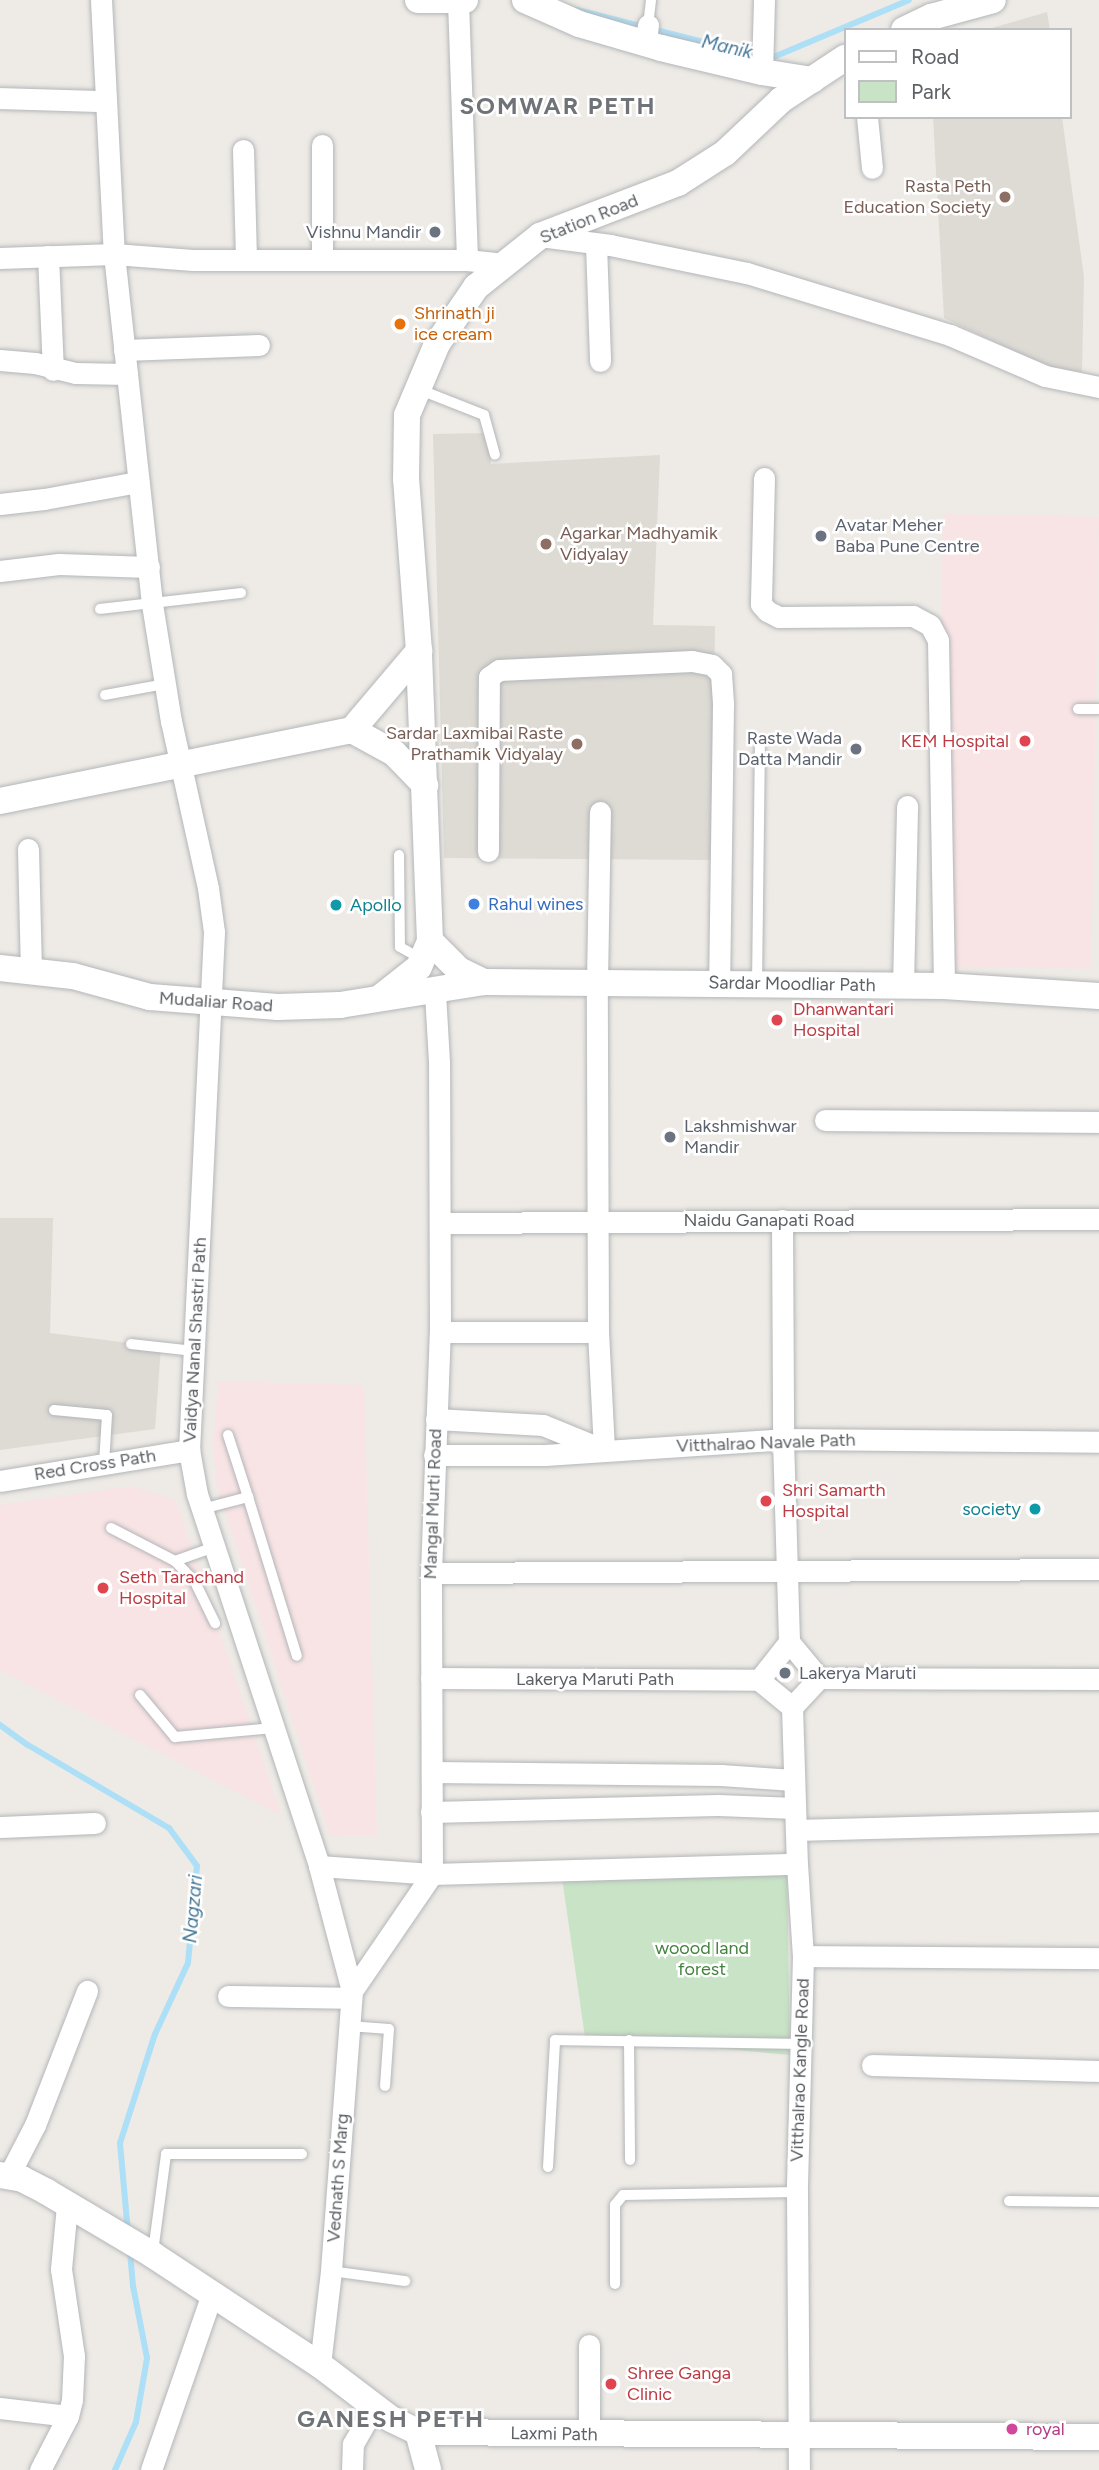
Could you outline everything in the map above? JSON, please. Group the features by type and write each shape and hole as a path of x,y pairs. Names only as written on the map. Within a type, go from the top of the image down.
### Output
{"street":[{"name":"Vaidya Nanal Shastri Path","path":"100,0 114,254 152,604 214,932 213,1001 189,1450 202,1509 319,1866 352,1994"},
{"path":"418,0 461,1 467,260"},
{"path":"525,0 579,24 647,34 762,58 812,80"},
{"path":"762,58 764,0"},
{"path":"908,28 931,17 993,0"},
{"name":"Station Road","path":"426,950 425,785 419,651 406,480 407,415 437,344 476,287 540,236 678,183 725,153 781,100 844,59"},
{"path":"0,98 104,101"},
{"path":"867,119 872,168"},
{"path":"322,145 322,260"},
{"path":"243,150 246,260"},
{"path":"540,236 747,273 950,335 1045,376 1099,387"},
{"path":"596,244 600,360"},
{"path":"0,258 114,254 193,260 467,260 506,264"},
{"path":"48,256 53,370"},
{"path":"124,350 259,345"},
{"path":"0,360 36,363 53,370 75,373 127,374"},
{"path":"764,478 761,604 767,611 779,617 913,616 930,625 938,640 944,986"},
{"path":"0,503 44,499 138,482"},
{"path":"0,571 59,564 149,567"},
{"path":"0,802 180,763 352,730 419,651"},
{"path":"488,851 489,677 499,670 692,661 712,665 721,674 723,705 719,983"},
{"path":"352,730 394,753 425,785"},
{"path":"903,986 907,806"},
{"path":"436,1419 543,1425 604,1450 598,1332 597,981 600,811"},
{"path":"28,849 31,972"},
{"path":"381,997 419,967 426,950 484,982"},
{"name":"Mudaliar Road","path":"0,968 73,976 150,997 278,1007 340,1005 381,997 435,992"},
{"name":"Sardar Moodliar Path","path":"435,992 484,982 597,981 944,986 1099,996"},
{"name":"Mangal Murti Road","path":"432,1874 430,1573 440,1332 439,1062 435,992"},
{"path":"825,1120 1099,1122"},
{"name":"Naidu Ganapati Road","path":"439,1223 1099,1219"},
{"path":"782,1220 782,1439 789,1569 789,1642 759,1680 792,1707 819,1678 1099,1679"},
{"path":"440,1332 598,1332"},
{"name":"Vitthalrao Navale Path","path":"434,1455 545,1455 782,1439 1099,1442"},
{"name":"Red Cross Path","path":"0,1481 189,1450"},
{"path":"430,1573 1099,1569"},
{"path":"789,1642 819,1678"},
{"name":"Lakerya Maruti Path","path":"431,1678 759,1680"},
{"name":"Vitthalrao Kangle Road","path":"792,1707 793,1780 803,1956 797,2192 799,2470"},
{"path":"432,1772 721,1775 793,1780"},
{"path":"431,1812 719,1805 795,1808"},
{"path":"796,1830 1099,1822"},
{"path":"0,1827 95,1823"},
{"path":"319,1866 432,1874 797,1864"},
{"path":"228,1996 352,1994 432,1874"},
{"path":"803,1956 1099,1958"},
{"path":"4,2176 36,2125 87,1991"},
{"name":"Vednath S Marg","path":"320,2365 331,2271 352,1994"},
{"path":"872,2065 1099,2071"},
{"name":"Laxmi Path","path":"4,2176 22,2179 137,2245 320,2365 391,2419 418,2432 1099,2437"},
{"path":"40,2470 68,2416 74,2356 61,2269 67,2206"},
{"path":"151,2470 212,2294"},
{"path":"589,2345 589,2434"},
{"path":"352,2470 353,2444 374,2407"},
{"path":"0,2408 68,2416"},
{"path":"418,2432 428,2470"}],"lane":[{"path":"647,34 651,0"},
{"path":"418,389 484,415 495,455"},
{"path":"100,609 241,593"},
{"path":"105,695 165,684"},
{"path":"1078,709 1099,709"},
{"path":"757,985 760,747"},
{"path":"399,855 400,947 426,950"},
{"path":"131,1343 194,1350"},
{"path":"54,1410 107,1415 104,1464"},
{"path":"228,1435 296,1656"},
{"path":"202,1509 248,1497"},
{"path":"111,1528 176,1561 195,1583 215,1623"},
{"path":"176,1561 214,1547"},
{"path":"140,1695 175,1737 274,1728"},
{"path":"349,2026 389,2029 385,2086"},
{"path":"548,2167 555,2040 799,2044"},
{"path":"629,2040 630,2160"},
{"path":"137,2245 166,2154 302,2154"},
{"path":"615,2284 615,2205 623,2195 797,2192"},
{"path":"1009,2201 1099,2202"},
{"path":"331,2271 405,2281"}],"shaded area":[{"path":"1047,12 1050,28 992,28"},
{"name":"Rasta Peth Education Society","path":"933,119 1062,119 1084,277 1082,372 1047,366 944,318"},
{"name":"Sardar Laxmibai Raste Prathamik Vidyalay","path":"490,433 491,464 660,455 653,625 715,626 712,860 444,858 433,434"},
{"name":"KEM Hospital","path":"943,514 1099,517 1091,969 935,966"},
{"path":"0,1218 53,1218 50,1333 161,1347 155,1429 0,1450"},
{"name":"Seth Tarachand Hospital","path":"218,1381 364,1385 377,1835 330,1836 217,1487 213,1448"},
{"name":"Seth Tarachand Hospital","path":"132,1486 176,1501 281,1815 0,1670 0,1505"}],"green space":[{"name":"woood land forest","path":"787,1870 790,2055 629,2040 586,2044 562,1878"}],"waterway":[{"name":"Manik","path":"577,10 751,54 776,56 909,0"},
{"name":"Nagzari","path":"0,1725 28,1745 169,1828 197,1866 188,1963 155,2034 120,2143 128,2232"},
{"path":"115,2470 136,2422 147,2358 133,2286 130,2250"}],"place":[{"name":"Rasta Peth Education Society","path":"1005,197"},
{"name":"Vishnu Mandir","path":"435,232"},
{"name":"Shrinath ji ice cream","path":"400,324"},
{"name":"Avatar Meher Baba Pune Centre","path":"821,536"},
{"name":"Agarkar Madhyamik Vidyalay","path":"546,544"},
{"name":"KEM Hospital","path":"1025,741"},
{"name":"Sardar Laxmibai Raste Prathamik Vidyalay","path":"577,744"},
{"name":"Raste Wada Datta Mandir","path":"856,749"},
{"name":"Rahul wines","path":"474,904"},
{"name":"Apollo","path":"336,905"},
{"name":"Dhanwantari Hospital","path":"777,1020"},
{"name":"Lakshmishwar Mandir","path":"670,1137"},
{"name":"Shri Samarth Hospital","path":"766,1501"},
{"name":"society","path":"1035,1509"},
{"name":"Seth Tarachand Hospital","path":"103,1588"},
{"name":"Lakerya Maruti","path":"785,1673"},
{"name":"Shree Ganga Clinic","path":"611,2384"},
{"name":"royal","path":"1012,2429"}],"district":[{"name":"SOMWAR PETH","path":"558,106"},
{"name":"GANESH PETH","path":"391,2419"}]}
